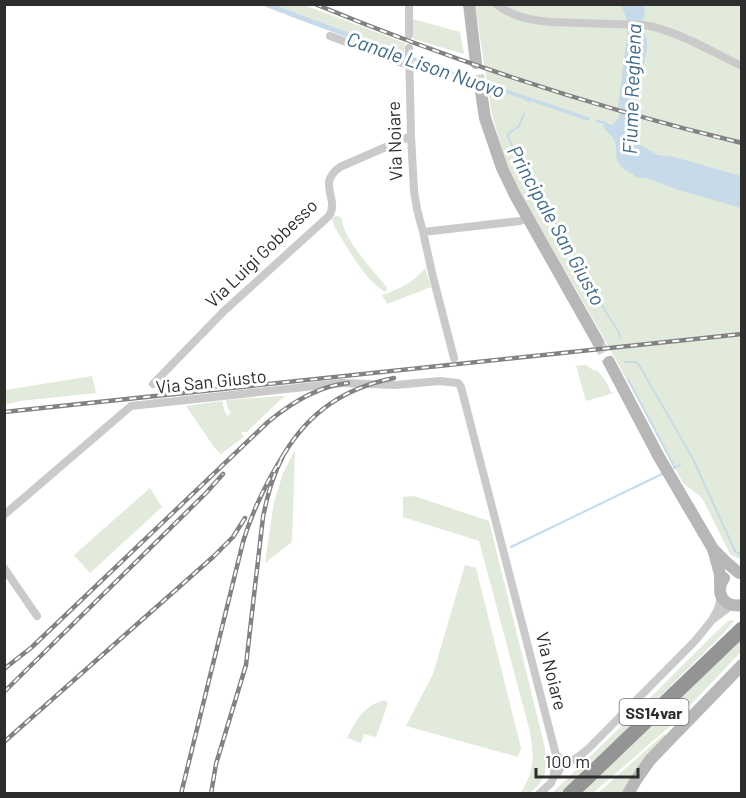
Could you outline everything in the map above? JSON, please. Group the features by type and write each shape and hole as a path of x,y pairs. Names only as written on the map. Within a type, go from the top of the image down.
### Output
{"highway":[{"name":"SS14var","path":"570,794 740,630"}],"street":[{"path":"409,4 409,35"},
{"path":"469,4 485,117 497,155 515,195 598,342"},
{"path":"496,4 512,14 535,21 644,25 658,28 741,66"},
{"path":"330,36 410,64"},
{"name":"Via Noiare","path":"410,48 414,191 454,358"},
{"name":"Via Luigi Gobbesso","path":"153,384 224,311 329,216 332,209 328,184 331,174 340,167 411,136"},
{"path":"423,232 520,221 528,217"},
{"path":"609,362 659,457 713,549 726,563 740,573"},
{"name":"Via San Giusto","path":"4,515 131,406 342,383 395,385 440,381 460,384"},
{"name":"Via Noiare","path":"460,384 552,746 556,755 561,759"},
{"path":"713,549 724,600 737,605"},
{"path":"4,568 37,616"},
{"path":"712,620 718,609 723,580 730,574 740,573"},
{"path":"539,794 551,783 554,776 554,765 561,759 567,762 575,760 588,749 695,641 712,620 721,612 737,605"},
{"path":"628,794 650,760 741,665"}],"green space":[{"path":"275,5 304,5 405,43 404,54"},
{"path":"475,5 741,5 741,558 739,559 730,554 702,498 683,483 605,340 520,192 504,158 492,115"},
{"path":"413,19 460,32 464,54 413,39"},
{"path":"341,217 353,246 387,288 386,292 371,281 350,253 334,226 332,218"},
{"path":"425,268 431,287 387,304 382,295 406,284"},
{"path":"585,365 596,370 614,393 586,401 576,366"},
{"path":"92,376 96,393 19,401 5,405 5,390"},
{"path":"286,397 281,399 247,432 241,432 244,437 221,454 186,406 222,401 228,416 231,412 226,400"},
{"path":"295,450 292,542 265,563 274,502 283,473"},
{"path":"150,488 162,507 90,573 74,555"},
{"path":"414,496 489,521 545,748 545,774 530,793 521,793 529,777 532,764 530,732 479,541 403,517 403,497"},
{"path":"465,565 476,568 521,748 518,757 406,726 433,674"},
{"path":"735,620 563,793 551,794 728,621"},
{"path":"741,633 741,652 668,728 593,793 577,794 633,739 660,719"},
{"path":"385,700 388,703 376,737 364,734 361,743 347,738 366,710"},
{"path":"664,734 666,736 623,793 597,794"}],"water":[{"path":"262,5 275,5 456,73 591,118 588,121 530,101 529,103"},
{"name":"Fiume Reghena","path":"620,5 644,5 645,15 642,29 647,39 647,47 631,119 634,139 658,155 674,157 741,176 741,208 675,189 647,178 638,178 622,168 617,160 615,140 603,127 604,124 596,122 597,120 604,121 611,125 619,115 618,106 628,28"}],"waterway":[{"name":"Canale Lison Nuovo","path":"262,4 282,12"},
{"name":"Canale Lison Nuovo","path":"287,14 406,58"},
{"name":"Principale San Giusto","path":"524,114 519,126 508,134 523,173 540,203 544,205 568,242 579,268 620,338"},
{"name":"Principale San Giusto","path":"625,362 636,362 639,365 693,459 735,551 742,556"},
{"path":"628,379 675,468"},
{"path":"674,468 680,465"},
{"path":"511,547 662,474"}],"tunnel":[{"path":"478,75 480,85"},
{"path":"598,342 609,362"}],"railway":[{"path":"315,4 419,45 526,82 633,115 742,143"},
{"path":"4,412 742,334"},
{"path":"284,454 305,425 330,404 360,388 394,378"},
{"path":"4,669 32,647 268,422 305,396 348,383"},
{"path":"181,794 243,542 260,496 284,454 271,484 263,517 246,665 216,764 211,794"},
{"path":"4,692 223,474"},
{"path":"4,742 213,557 233,537 245,518"}]}
